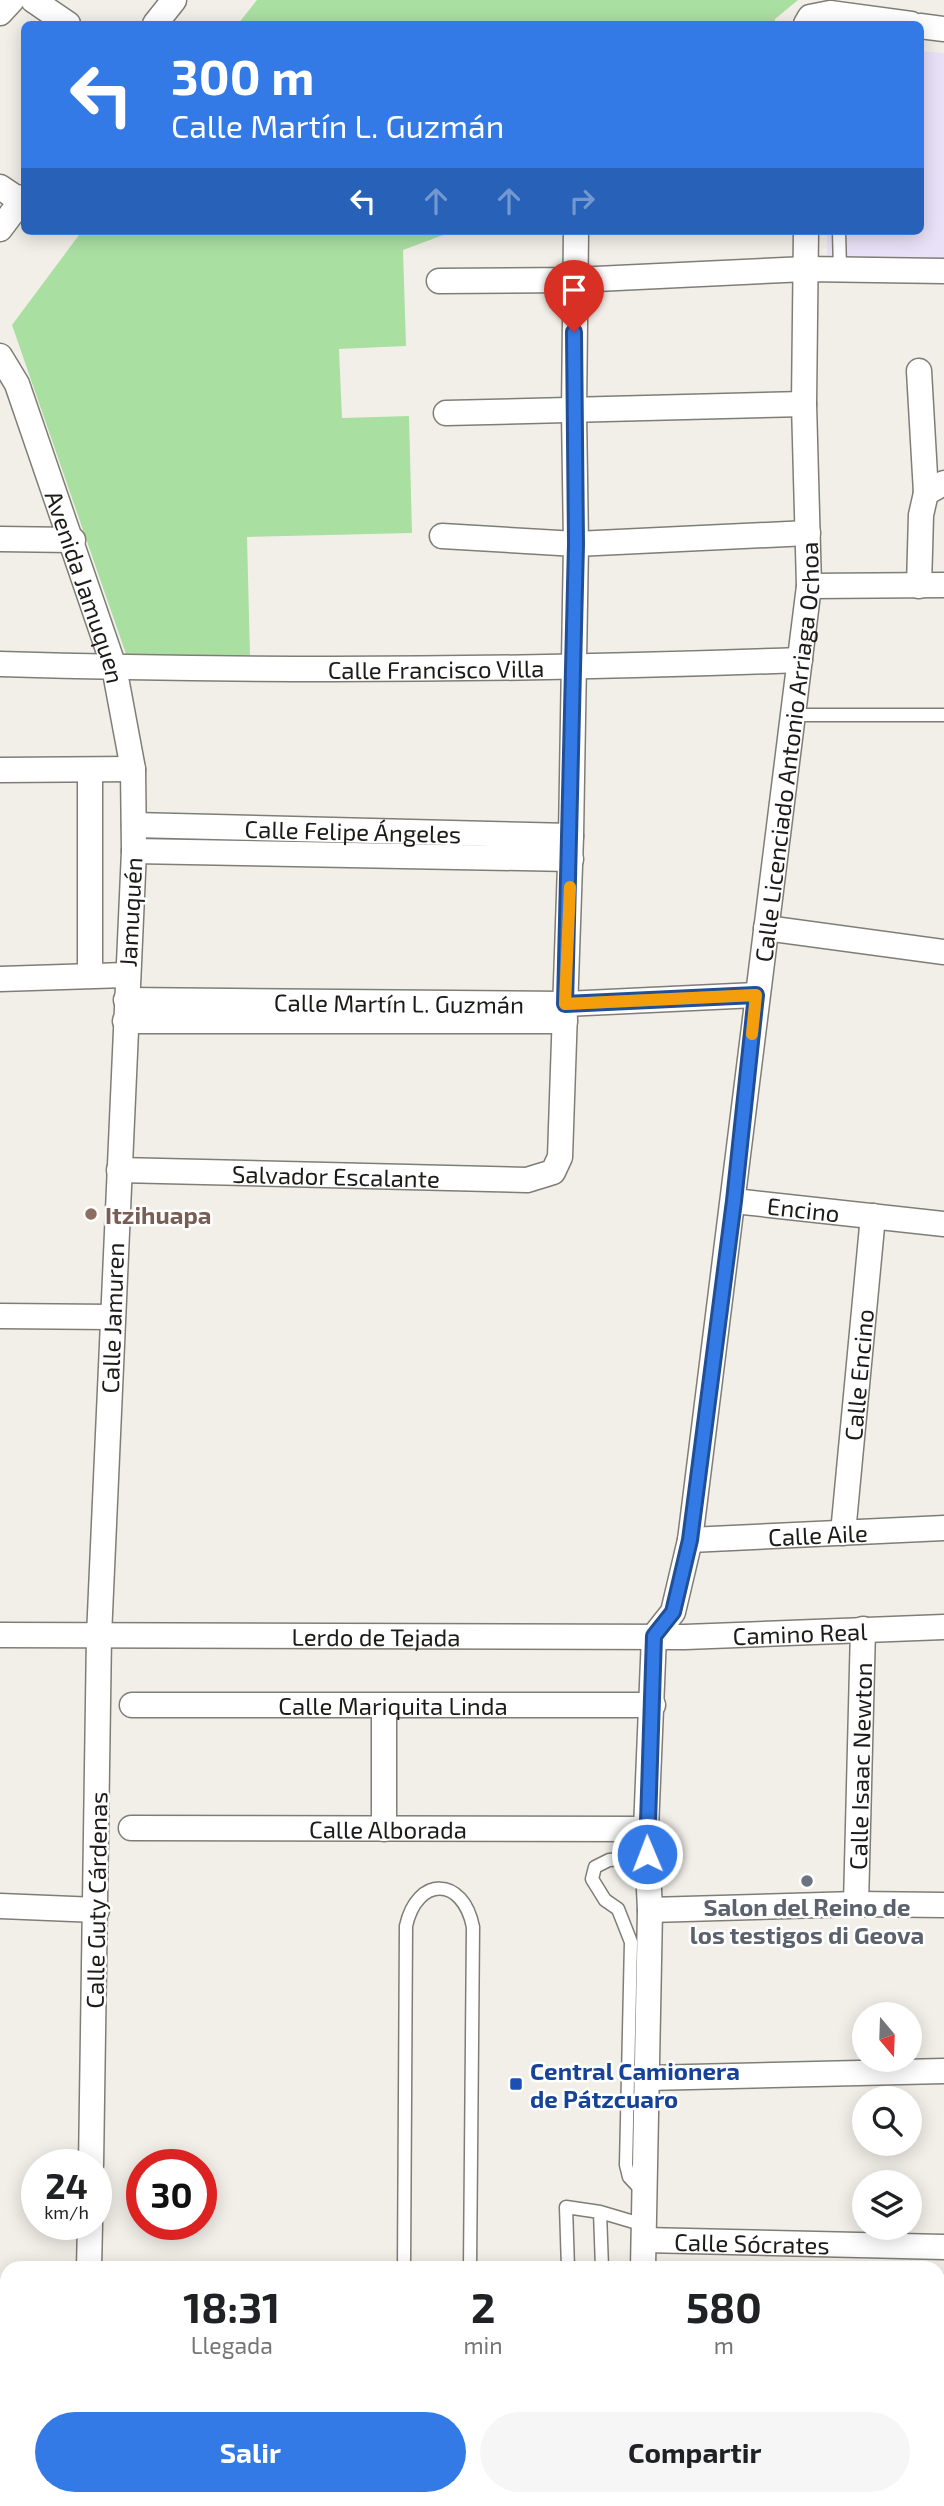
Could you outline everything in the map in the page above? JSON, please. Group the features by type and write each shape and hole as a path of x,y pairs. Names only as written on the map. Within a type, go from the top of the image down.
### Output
{"street":[{"path":"0,13 12,0"},
{"path":"33,0 64,21"},
{"path":"157,21 174,0"},
{"path":"808,21 830,13 889,21"},
{"path":"924,26 944,29"},
{"path":"0,187 21,198"},
{"path":"0,229 21,202"},
{"path":"565,1013 571,848 576,544 576,235"},
{"name":"Calle Licenciado Antonio Arriaga Ochoa","path":"654,1636 673,1612 690,1540 809,586 804,404 806,235"},
{"path":"439,281 575,280 806,269 944,271"},
{"name":"Avenida Jamuquen","path":"0,356 17,384 114,667 133,769 134,825"},
{"path":"919,371 935,488 921,515 919,586"},
{"path":"446,413 574,412 804,404"},
{"path":"442,536 576,544 808,533"},
{"path":"0,540 72,540"},
{"path":"809,586 944,585"},
{"name":"Calle Francisco Villa","path":"0,663 114,667 572,668 800,660"},
{"path":"0,770 133,769"},
{"path":"90,770 90,974"},
{"name":"Calle Felipe Ángeles","path":"134,825 343,843"},
{"name":"Jamuquén","path":"125,1011 134,825"},
{"name":"Calle Felipe Ángeles","path":"134,851 343,843 571,848"},
{"path":"766,928 944,952"},
{"path":"0,979 90,974 126,975"},
{"name":"Calle Martín L. Guzmán","path":"125,1011 565,1013 756,995"},
{"name":"Calle Jamuren","path":"99,1636 125,1011"},
{"name":"Salvador Escalante","path":"119,1170 527,1180 553,1171 560,1157 565,1013"},
{"name":"Encino","path":"734,1201 944,1224"},
{"name":"Calle Encino","path":"843,1533 873,1216"},
{"path":"0,1316 112,1317"},
{"name":"Calle Aile","path":"690,1540 944,1528"},
{"name":"Camino Real","path":"654,1636 944,1627"},
{"name":"Calle Isaac Newton","path":"856,1904 863,1629"},
{"name":"Lerdo de Tejada","path":"0,1635 654,1636"},
{"name":"Calle Guty Cárdenas","path":"91,2149 99,1636"},
{"path":"643,2261 650,1910 646,1829 654,1636"},
{"name":"Calle Mariquita Linda","path":"132,1705 653,1704"},
{"path":"384,1706 384,1829"},
{"name":"Calle Alborada","path":"131,1828 646,1829"},
{"path":"650,1910 856,1904 944,1905"},
{"path":"0,1906 97,1910"},
{"path":"647,2078 944,2071"},
{"name":"Calle Sócrates","path":"644,2233 944,2247"},
{"path":"89,2261 90,2240"}],"lane":[{"path":"839,235 840,270"},
{"path":"795,715 944,715"},
{"path":"645,2194 629,2177 626,2165 631,1942 618,1909 605,1900 592,1879 595,1867 609,1860 627,1859 636,1865 648,1880"},
{"path":"404,2261 406,1926 413,1903 433,1889 446,1889 458,1894 466,1904 473,1927 470,2261"},
{"path":"568,2261 566,2207 600,2212 644,2233"},
{"path":"600,2212 602,2261"}],"shaded area":[{"path":"924,51 944,53 944,259 827,264 827,235 924,235"}],"green space":[{"path":"257,0 798,0 775,21 240,21"},
{"path":"79,235 443,235 403,250 406,346 339,349 342,418 409,416 412,533 247,537 250,655 127,657 12,325"}],"slow traffic":[{"path":"570,887 565,1004 756,995 752,1034"}],"place":[{"name":"Itzihuapa","path":"91,1214"},
{"name":"Salon del Reino de los testigos di Geova","path":"807,1881"},
{"name":"Central Camionera de Pátzcuaro","path":"516,2084"}],"route":[{"path":"574,332 576,544 565,1004 756,995 734,1201 690,1540 673,1612 654,1636 647,1854"}]}
